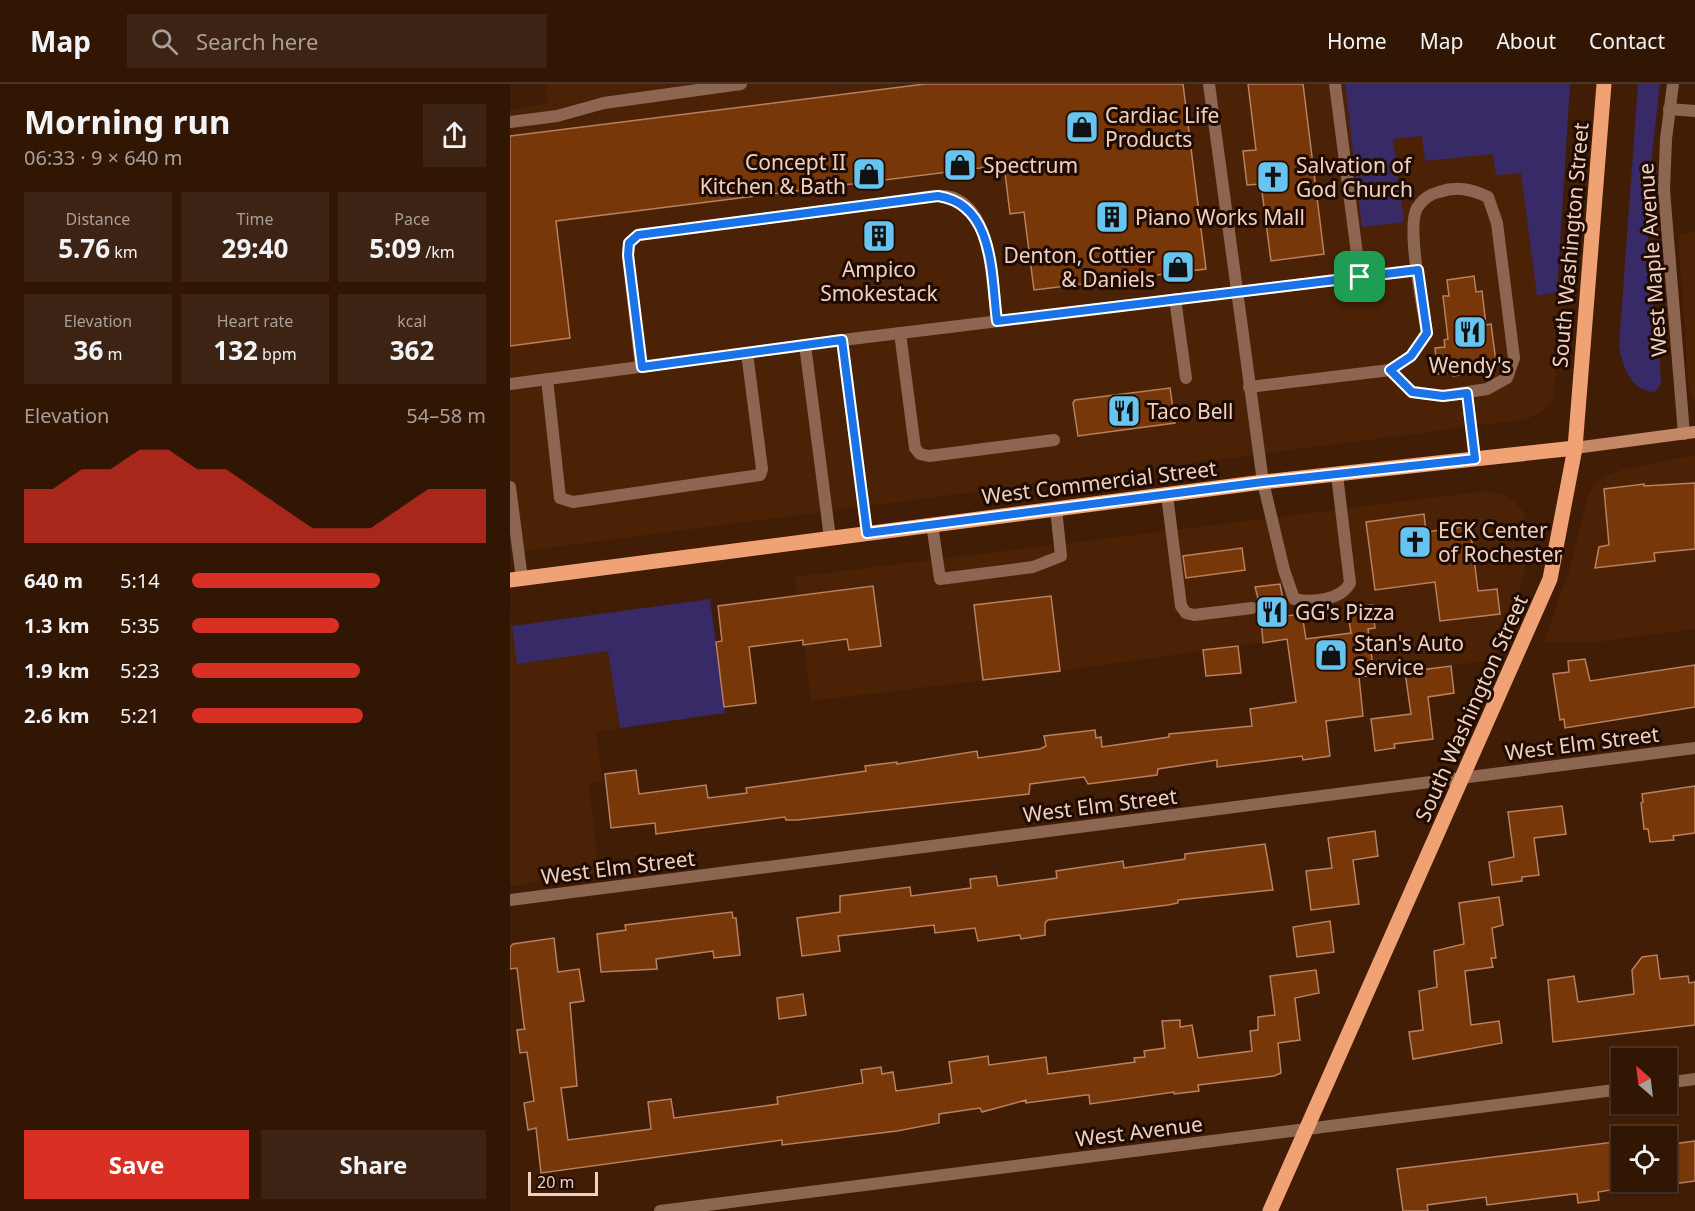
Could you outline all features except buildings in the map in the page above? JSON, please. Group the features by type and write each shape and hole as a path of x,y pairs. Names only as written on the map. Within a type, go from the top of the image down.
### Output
{"main road":[{"name":"South Washington Street","path":"1270,1211 1550,579 1575,448 1604,84"},
{"name":"West Commercial Street","path":"516,579 1263,482 1575,448"}],"street":[{"path":"510,122 557,116 604,103 739,84"},
{"path":"1209,84 1263,482 1294,599 1301,601 1339,596 1346,592 1350,583 1337,475"},
{"path":"1335,84 1360,277"},
{"name":"West Maple Avenue","path":"1673,84 1669,109 1664,190 1690,433"},
{"path":"1669,109 1695,111"},
{"path":"1249,387 1390,370 1411,356 1427,333 1413,228 1416,209 1430,194 1451,188 1471,190 1488,197 1497,223 1514,358 1507,378 1487,389 1443,396 1412,392 1390,370"},
{"path":"642,367 628,255 629,243 638,235 938,196 954,198 976,216 984,233 997,321"},
{"path":"510,384 842,340 1418,270"},
{"path":"1175,299 1186,378"},
{"path":"900,333 915,448 920,454 929,456 1054,440"},
{"path":"842,340 867,533"},
{"path":"806,345 830,538"},
{"path":"547,379 560,498 573,502 760,475 762,469 747,353"},
{"path":"1467,393 1475,459"},
{"name":"West Commercial Street","path":"1575,448 1690,433"},
{"path":"510,487 516,579"},
{"path":"1167,495 1181,606 1186,613 1194,615 1252,608"},
{"path":"932,524 940,579 1033,567 1061,556 1056,509"},
{"name":"West Elm Street","path":"510,900 1695,748"},
{"path":"1677,1081 1695,1079"},
{"name":"West Avenue","path":"660,1211 1611,1090"}],"shaded area":[{"name":"Piano Works Mall","path":"545,84 1345,84 1363,227 1396,166 1393,139 1422,136 1426,161 1493,153 1521,172 1537,296 1564,291 1553,399 1546,409 1527,419 510,553 510,110 548,104"},
{"path":"1345,84 1570,84 1557,292 1537,296 1521,173 1496,175 1493,154 1425,161 1422,136 1393,139 1404,222 1362,227"},
{"path":"1638,84 1660,84 1646,207 1661,383 1655,392 1640,387 1629,376 1619,346"},
{"path":"1695,232 1695,404 1689,391 1678,235"},
{"path":"1695,455 1695,629 1594,642 1544,642 1569,571 1588,496 1595,483 1607,475 1626,469"},
{"path":"1486,491 1502,494 1515,502 1524,513 1532,541 1519,593 1495,660 1294,686 1287,639 1060,671 811,701 795,577"},
{"path":"710,599 725,713 620,728 608,651 517,664 512,626"},
{"path":"510,615 518,664 608,651 620,728 596,731 603,781 589,783 599,873 510,886"}],"place":[{"name":"Cardiac Life Products","path":"1082,127"},
{"name":"Spectrum","path":"960,165"},
{"name":"Concept II Kitchen & Bath","path":"869,174"},
{"name":"Salvation of God Church","path":"1273,177"},
{"name":"Piano Works Mall","path":"1112,217"},
{"name":"Ampico Smokestack","path":"879,236"},
{"name":"Denton, Cottier & Daniels","path":"1178,267"},
{"name":"Wendy's","path":"1470,332"},
{"name":"Taco Bell","path":"1124,411"},
{"name":"ECK Center of Rochester","path":"1415,542"},
{"name":"GG's Pizza","path":"1272,612"},
{"name":"Stan's Auto Service","path":"1331,655"}],"route":[{"path":"938,196 954,198 976,216 984,233 997,321 1360,277 1418,270 1427,333 1411,356 1390,370 1412,392 1443,396 1467,393 1475,459 1263,482 867,533 842,340 642,367 628,255 629,243 638,235 938,196"}]}
